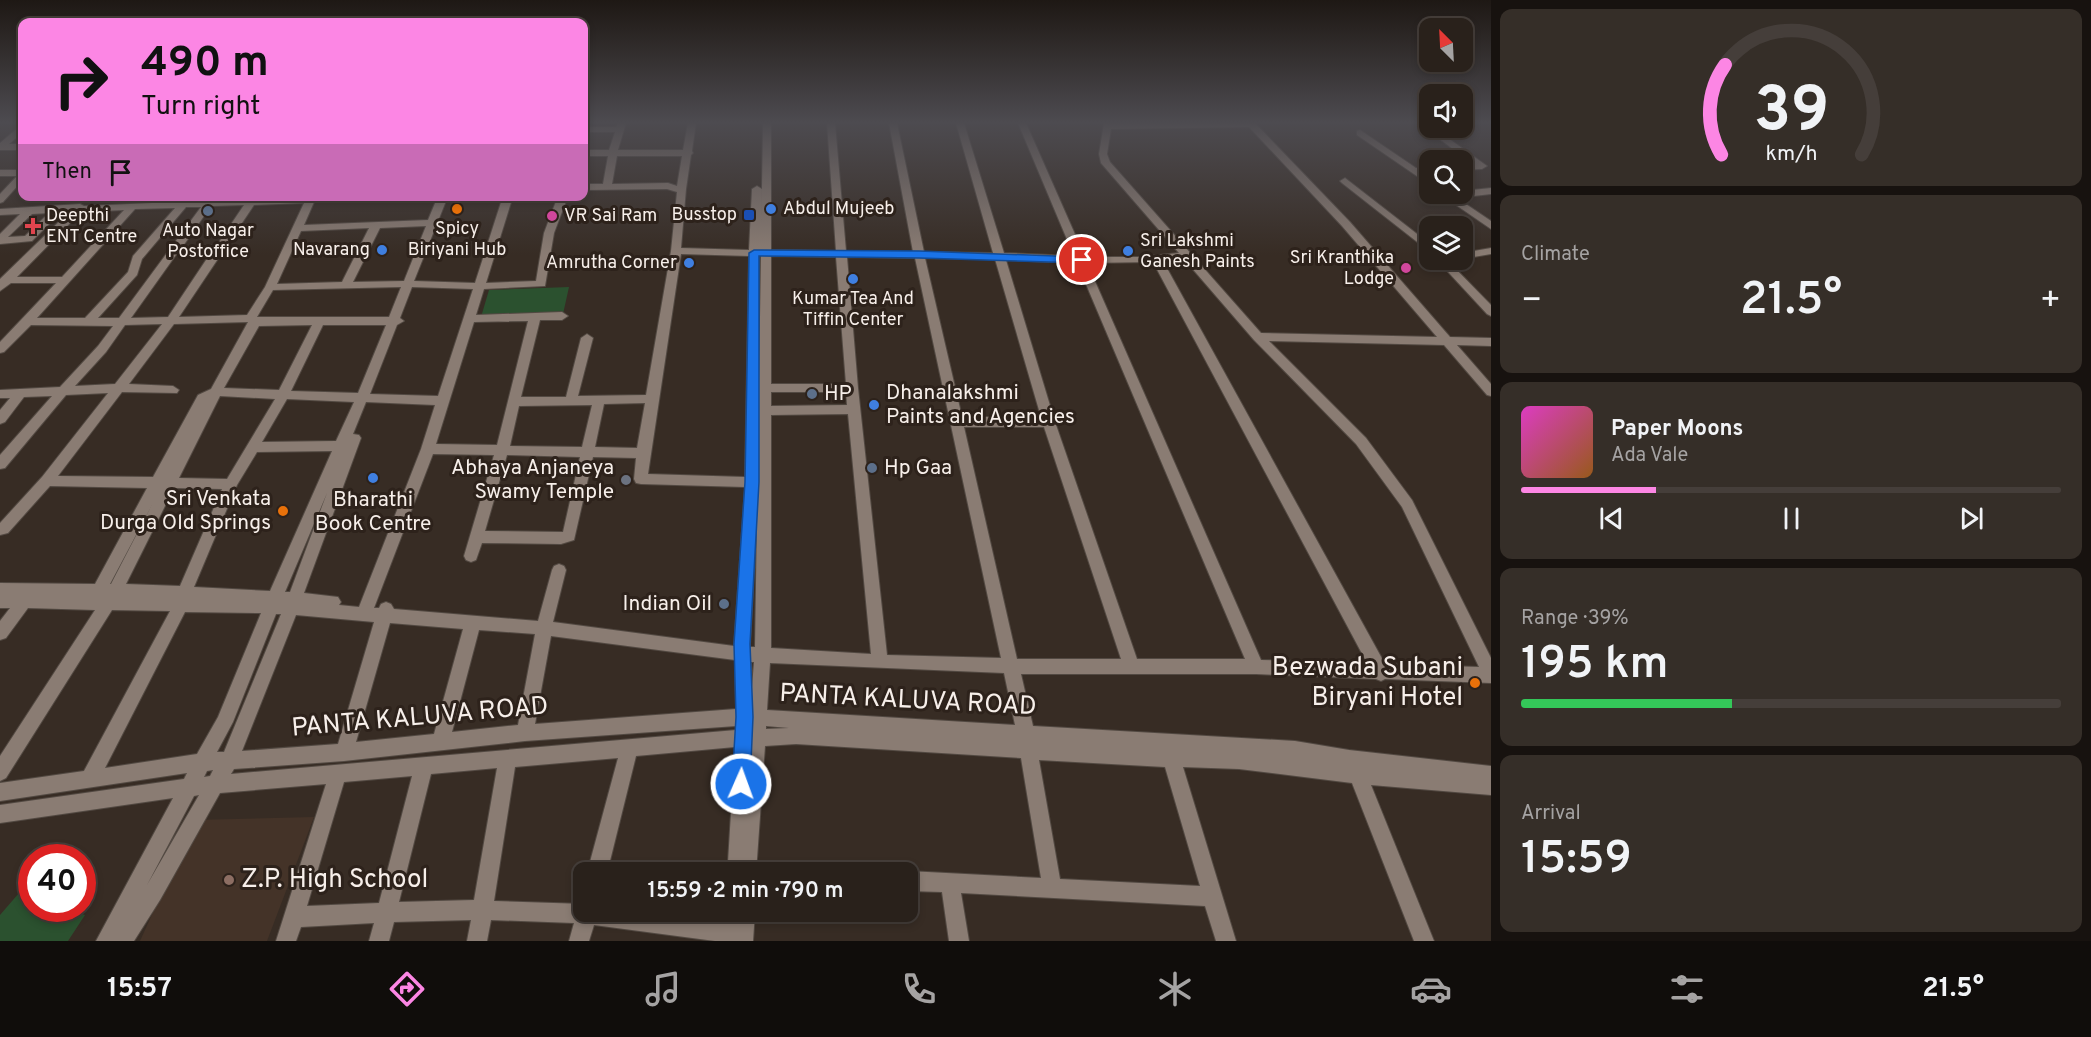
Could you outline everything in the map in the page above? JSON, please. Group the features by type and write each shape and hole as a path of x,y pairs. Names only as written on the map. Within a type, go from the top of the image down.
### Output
{"street":[{"path":"607,186 610,167"},
{"path":"684,167 677,188 676,251 651,399 641,479 752,482"},
{"path":"752,717 742,649 760,388 759,167"},
{"path":"760,254 765,167"},
{"path":"834,167 852,387 880,662"},
{"path":"902,167 1027,742 1052,888"},
{"path":"973,167 1049,422 1131,666"},
{"path":"1042,167 1256,667"},
{"path":"385,611 545,624 763,653 880,662 1009,666 1256,667 1491,675 1407,504 1361,441 1258,337 1109,167"},
{"path":"1291,167 1346,224 1491,392"},
{"path":"1408,167 1419,174"},
{"path":"1414,171 1419,171"},
{"path":"0,173 18,174"},
{"path":"0,200 18,179"},
{"path":"1345,181 1419,240"},
{"path":"588,187 668,186 677,188"},
{"path":"588,192 677,188"},
{"path":"1473,193 1491,191"},
{"path":"0,206 92,201"},
{"path":"0,212 30,210 65,203 80,207 184,204 207,201"},
{"path":"0,464 102,349 120,322 214,201"},
{"path":"1,530 47,481 120,388 170,322 250,201"},
{"path":"0,772 104,597 216,392 270,287 310,201"},
{"path":"412,284 441,201"},
{"path":"106,941 224,722 274,601 346,446 396,321 448,201"},
{"path":"366,609 428,449 506,201"},
{"path":"270,287 542,284 549,233 561,201"},
{"path":"0,240 28,239 65,203"},
{"path":"88,322 133,273 137,258 184,204"},
{"path":"1459,204 1491,226"},
{"path":"0,348 28,321 133,206"},
{"path":"3,283 80,207"},
{"path":"0,240 30,210"},
{"path":"297,228 432,223"},
{"path":"346,285 375,225"},
{"path":"176,249 219,248"},
{"path":"676,251 760,254 919,254 1082,260 1157,260 1188,255"},
{"path":"1473,254 1491,251"},
{"path":"1157,260 1381,673"},
{"path":"1451,270 1491,312"},
{"path":"3,283 65,280"},
{"path":"471,319 562,316"},
{"path":"471,556 502,451 535,317"},
{"path":"28,321 396,321"},
{"path":"89,779 183,598 231,484 283,395 320,322"},
{"path":"1258,337 1491,342"},
{"path":"571,401 587,338"},
{"path":"760,388 852,387"},
{"path":"0,394 120,388 173,390"},
{"path":"738,862 752,717 763,653 765,411 760,388"},
{"path":"216,392 443,401"},
{"path":"0,419 20,394"},
{"path":"514,402 651,399"},
{"path":"477,537 561,538 569,536 599,400"},
{"path":"765,411 855,409"},
{"path":"956,422 1049,422"},
{"path":"251,447 346,446"},
{"path":"122,941 153,893 229,760 293,603 346,446"},
{"path":"428,449 643,453"},
{"path":"47,481 231,484"},
{"path":"525,733 545,624 559,570"},
{"path":"0,589 104,597"},
{"path":"0,601 104,597 274,601 473,622 545,624"},
{"path":"0,633 24,601"},
{"path":"344,752 385,611"},
{"path":"441,741 473,622"},
{"name":"PANTA KALUVA ROAD","path":"0,792 204,762 344,752 525,733 752,717 1027,742 1171,758 1239,760 1491,786"},
{"path":"747,862 751,801 750,737"},
{"name":"PANTA KALUVA ROAD","path":"0,814 190,787 750,737 1295,750 1491,776"},
{"path":"600,862 630,747"},
{"path":"477,941 508,758"},
{"path":"1171,758 1226,941"},
{"path":"379,941 424,766"},
{"path":"286,941 338,774"},
{"path":"1358,774 1424,941"},
{"path":"918,882 1211,896"},
{"path":"950,884 959,941"},
{"path":"294,917 483,910 573,913"},
{"path":"579,941 584,922"},
{"path":"623,922 672,934 737,938"},
{"path":"736,922 737,938"},
{"path":"737,938 741,922"}],"shaded area":[{"name":"Z.P. High School","path":"314,817 267,941 140,941 195,820"}],"green space":[{"path":"569,287 563,314 481,317 489,290"},
{"path":"18,894 18,922 80,922 68,941 0,941 0,915"}],"place":[{"name":"Spicy Biriyani Hub","path":"457,209"},
{"name":"Abdul Mujeeb","path":"771,209"},
{"name":"Auto Nagar Postoffice","path":"208,211"},
{"name":"Busstop","path":"749,215"},
{"name":"VR Sai Ram","path":"552,216"},
{"name":"Deepthi ENT Centre","path":"33,226"},
{"name":"Navarang","path":"382,250"},
{"name":"Sri Lakshmi Ganesh Paints","path":"1128,251"},
{"name":"Amrutha Corner","path":"689,263"},
{"name":"Sri Kranthika Lodge","path":"1406,268"},
{"name":"Kumar Tea And Tiffin Center","path":"853,279"},
{"name":"HP","path":"812,394"},
{"name":"Dhanalakshmi Paints and Agencies","path":"874,405"},
{"name":"Hp Gaa","path":"872,468"},
{"name":"Bharathi Book Centre","path":"373,478"},
{"name":"Abhaya Anjaneya Swamy Temple","path":"626,480"},
{"name":"Sri Venkata Durga Old Springs","path":"283,511"},
{"name":"Indian Oil","path":"724,604"},
{"name":"Bezwada Subani Biryani Hotel","path":"1475,683"},
{"name":"Z.P. High School","path":"229,880"}],"route":[{"path":"741,784 745,717 742,644 752,482 754,253 919,254 1082,260"}]}
